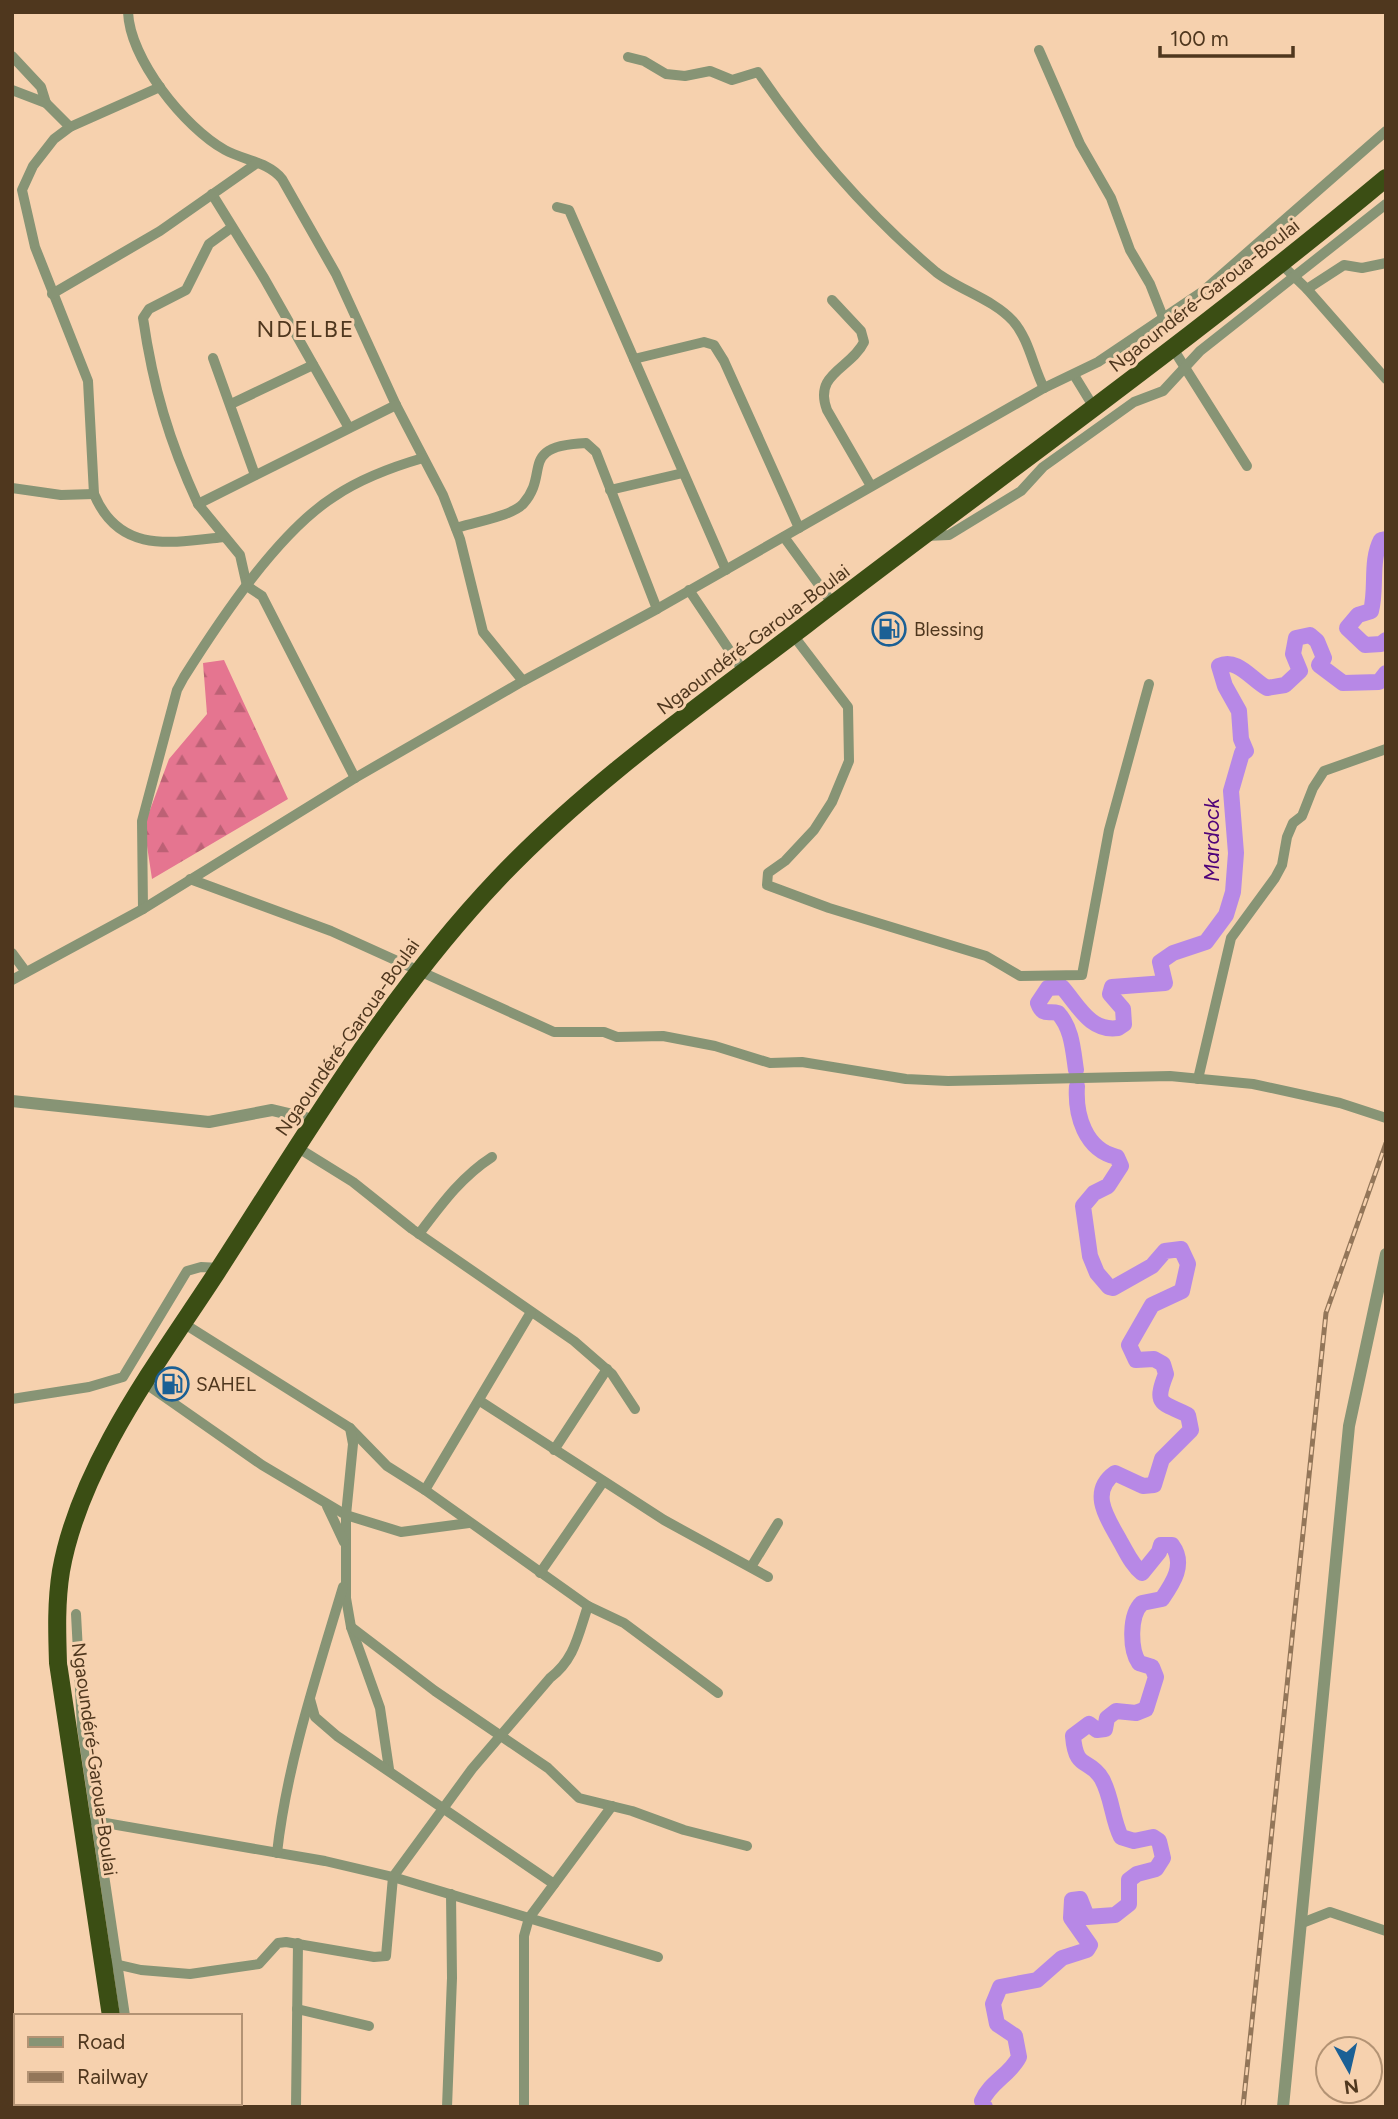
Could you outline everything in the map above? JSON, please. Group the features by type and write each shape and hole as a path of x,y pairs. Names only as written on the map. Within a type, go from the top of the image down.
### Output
{"highway":[{"name":"Ngaoundéré-Garoua-Boulai","path":"111,2014 111,1963 89,1877 58,1663 57,1614 61,1569 75,1519 93,1476 183,1323 295,1146 437,946 540,836 632,758 1280,263 1386,178"}],"street":[{"path":"128,12 136,51 160,87 216,145 257,163 282,179 336,274 456,528 480,625 523,681"},
{"path":"1040,50 1080,144 1111,198 1130,250 1150,284 1163,317"},
{"path":"12,56 41,87 46,103"},
{"path":"628,57 644,61 666,74 685,76 710,71 732,79 758,72 803,137 888,228 945,279 1013,320 1021,332 1044,388"},
{"path":"160,87 70,127 54,139 33,166 22,191 35,247 88,381 94,494 113,524 135,538 171,543 224,537"},
{"path":"12,90 46,103 70,127"},
{"path":"12,981 102,929 143,909 355,778 523,681 657,609 1044,388 1074,375 1130,342 1202,292 1386,131"},
{"path":"52,293 160,231 257,163"},
{"path":"212,194 264,278 349,428"},
{"path":"923,536 949,535 1021,491 1043,467 1134,402 1168,388 1200,351 1386,204"},
{"path":"557,207 569,210 726,570"},
{"path":"231,228 209,244 186,290 149,309 143,318 148,352 172,448 198,504 240,555 247,586 262,596 355,778"},
{"path":"1280,263 1307,289 1386,379"},
{"path":"1307,289 1344,265 1362,268 1386,263"},
{"path":"832,300 861,331 864,342 826,383 823,396 828,410 871,486"},
{"path":"634,359 704,342 714,345 724,361 799,528"},
{"path":"1172,346 1247,466"},
{"path":"213,358 255,475"},
{"path":"231,404 313,365"},
{"path":"1074,375 1093,406"},
{"path":"198,504 396,405"},
{"path":"456,528 516,510 528,497 541,457 568,444 586,443 592,447 657,609"},
{"path":"143,909 142,821 177,690 247,586 280,547 332,497 362,480 423,458"},
{"path":"610,490 683,473"},
{"path":"12,488 61,495 94,494"},
{"path":"784,537 833,604"},
{"path":"689,590 744,672"},
{"path":"793,635 848,707 849,761 832,802 785,861 768,873 767,886 986,956 1020,976 1082,975 1109,830 1149,684"},
{"path":"1198,1079 1231,938 1275,878 1282,865 1287,837 1293,824 1302,816 1313,788 1324,771 1386,749"},
{"path":"190,879 331,931 554,1031 604,1032 617,1037 663,1036 715,1046 770,1063 802,1062 906,1079 948,1081 1170,1076 1253,1084 1340,1103 1386,1118"},
{"path":"12,953 26,972"},
{"path":"12,1101 209,1122 272,1110 314,1120"},
{"path":"295,1146 353,1182 419,1234 574,1341 607,1369 635,1409"},
{"path":"419,1234 448,1195 473,1170 492,1157"},
{"path":"1283,2107 1349,1426 1386,1254"},
{"path":"12,1399 89,1387 123,1377 187,1271 201,1267 220,1268"},
{"path":"425,1490 531,1312"},
{"path":"183,1323 350,1428 387,1466 588,1606 624,1623 718,1693"},
{"path":"554,1450 607,1369"},
{"path":"146,1384 262,1465 346,1515 401,1532 468,1523"},
{"path":"480,1401 603,1482 768,1577"},
{"path":"350,1428 354,1444 346,1515 346,1575 351,1627 380,1708 389,1769"},
{"path":"540,1573 603,1482"},
{"path":"326,1503 346,1548"},
{"path":"751,1567 778,1523"},
{"path":"277,1853 280,1828 310,1699 346,1575"},
{"path":"111,1963 190,1973 259,1964 278,1943 298,1943 374,1957 386,1956 393,1877 500,1734 550,1678 564,1667 578,1642 588,1606"},
{"path":"76,1614 82,1727 102,1863 111,1963 124,2014"},
{"path":"351,1627 435,1690 548,1768 579,1798 747,1846"},
{"path":"310,1699 315,1717 337,1736 554,1884"},
{"path":"524,2107 524,1936 529,1918 612,1806"},
{"path":"94,1821 277,1853 393,1877 659,1957"},
{"path":"89,1877 102,1863"},
{"path":"447,2107 452,1978 451,1894"},
{"path":"1302,1923 1330,1912 1386,1931"},
{"path":"296,2107 298,1943"},
{"path":"297,2009 369,2026"}],"green space":[{"path":"224,660 288,799 152,879 144,826 169,759 207,714 203,663"}],"waterway":[{"name":"Mardock","path":"1386,539 1381,540 1376,557 1371,611 1358,615 1347,628 1365,645 1381,644 1386,640"},
{"name":"Mardock","path":"1076,1070 1071,1040 1063,1019 1058,1013 1044,1012 1038,1003 1048,988 1062,987 1092,1022 1108,1028 1118,1028 1124,1024 1123,1009 1110,994 1112,987 1165,983 1160,962 1173,953 1206,942 1226,915 1233,892 1236,853 1231,791 1242,753 1246,751 1241,739 1239,711 1225,686 1219,666 1226,664 1238,667 1267,688 1285,685 1300,671 1293,654 1296,638 1310,635 1317,641 1324,658 1319,665 1343,683 1379,682 1386,673"},
{"name":"Mardock","path":"985,2107 982,2101 986,2094 1019,2057 1015,2036 997,2024 993,2004 1000,1987 1037,1980 1062,1958 1087,1950 1090,1945 1071,1918 1072,1900 1080,1899 1087,1917 1115,1915 1129,1904 1129,1880 1137,1874 1156,1869 1163,1858 1159,1841 1153,1837 1134,1841 1121,1837 1102,1779 1080,1760 1073,1736 1089,1724 1097,1730 1105,1729 1107,1718 1116,1711 1136,1713 1146,1709 1156,1677 1152,1667 1139,1663 1136,1657 1133,1624 1142,1603 1162,1599 1170,1586 1178,1566 1176,1552 1172,1545 1161,1545 1159,1552 1142,1573 1111,1525 1102,1498 1107,1481 1115,1473 1143,1486 1154,1485 1162,1459 1191,1430 1188,1415 1167,1405 1161,1398 1160,1392 1166,1374 1163,1364 1154,1359 1136,1360 1129,1345 1152,1305 1182,1291 1188,1264 1181,1249 1165,1251 1152,1266 1113,1288 1097,1273 1090,1256 1083,1206 1094,1193 1108,1186 1121,1166 1117,1157 1097,1147 1084,1130 1078,1108 1077,1086"}],"railway":[{"path":"1243,2107 1326,1313 1386,1143"}],"place":[{"name":"Blessing","path":"889,629"},
{"name":"SAHEL","path":"172,1384"}],"district":[{"name":"NDELBE","path":"306,329"}]}
